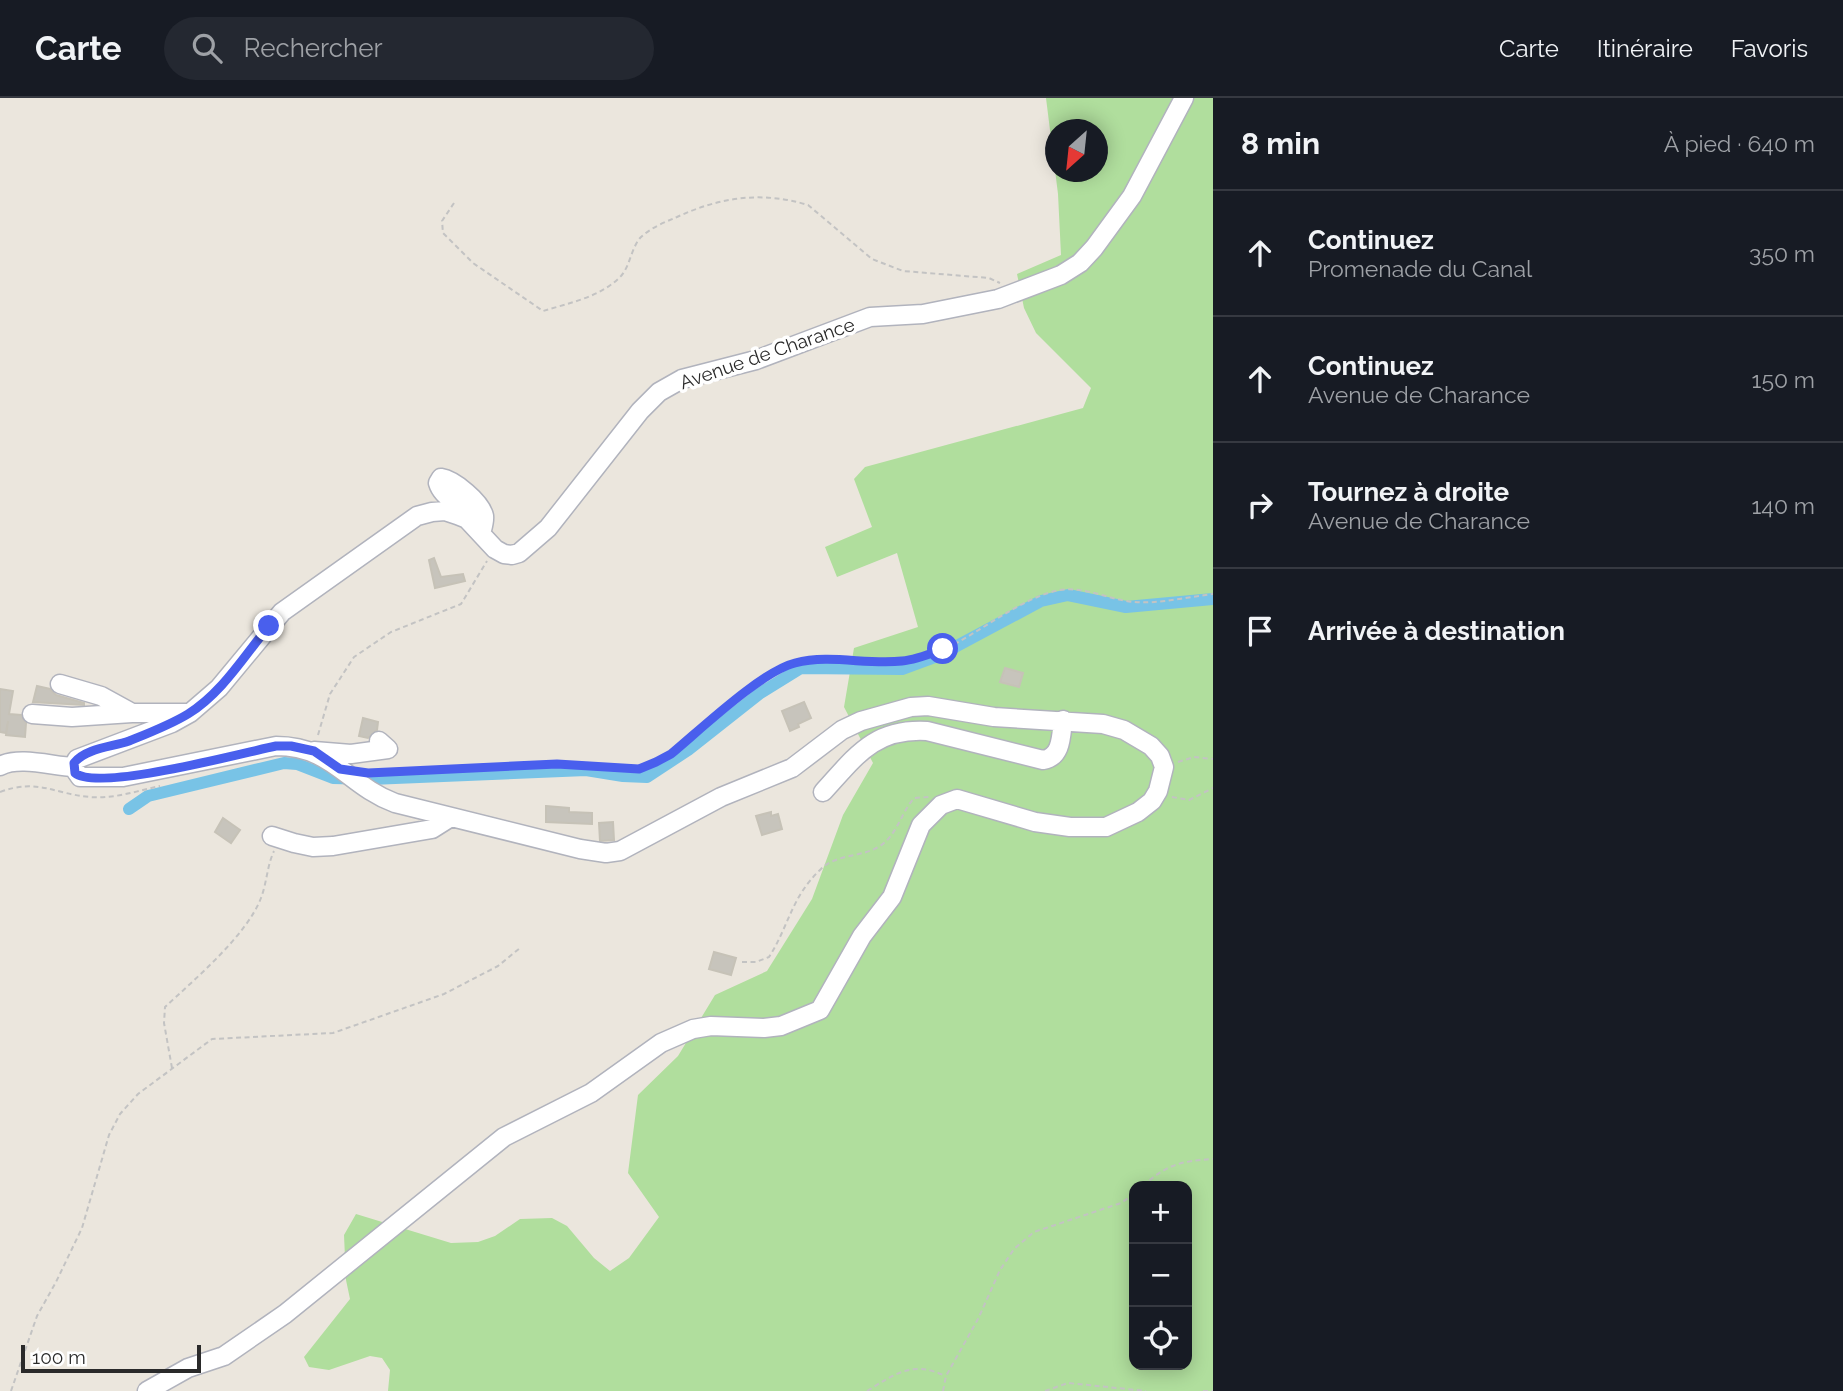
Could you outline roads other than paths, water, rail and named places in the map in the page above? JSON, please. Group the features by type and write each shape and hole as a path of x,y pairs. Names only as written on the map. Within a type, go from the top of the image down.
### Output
{"street":[{"name":"Avenue de Charance","path":"481,534 495,549 512,555 519,553 537,539 640,411 659,392 682,379 756,360 870,317 923,314 1015,293 1061,275 1080,263 1132,196 1184,98"},
{"path":"441,478 450,480 480,509 485,518 481,534 467,519 461,505 440,489 438,483 441,478"},
{"path":"73,767 81,755 129,740 190,713 219,688 282,612 417,516 445,512 467,519"},
{"path":"60,684 101,695 132,713"},
{"path":"148,1391 188,1368 224,1356 285,1314 504,1137 591,1093 661,1044 693,1029 711,1026 781,1026 820,1010 862,936 892,897 921,825 941,805 957,799 1034,822 1070,827 1106,827 1138,812 1152,801 1158,791 1164,767 1160,756 1151,746 1124,730 1102,724 994,717 928,706 901,709 861,721 830,738 792,768 721,797 635,845 606,853 394,803 380,797 360,778 314,751"},
{"path":"32,714 72,717 190,713"},
{"path":"823,792 863,749 886,735 912,730 927,731 1049,760 1059,749 1063,720"},
{"path":"73,767 80,777 123,778 276,746 351,754 388,748 379,741"},
{"path":"0,766 26,761 73,767"},
{"path":"276,837 313,847 333,846 432,829 451,817"}],"waterway":[{"path":"129,809 148,796 284,763 297,764 333,778 371,779 586,770 647,777 688,750 759,694 801,668 902,669 940,655 1041,601 1068,595 1126,607 1213,599"}]}
